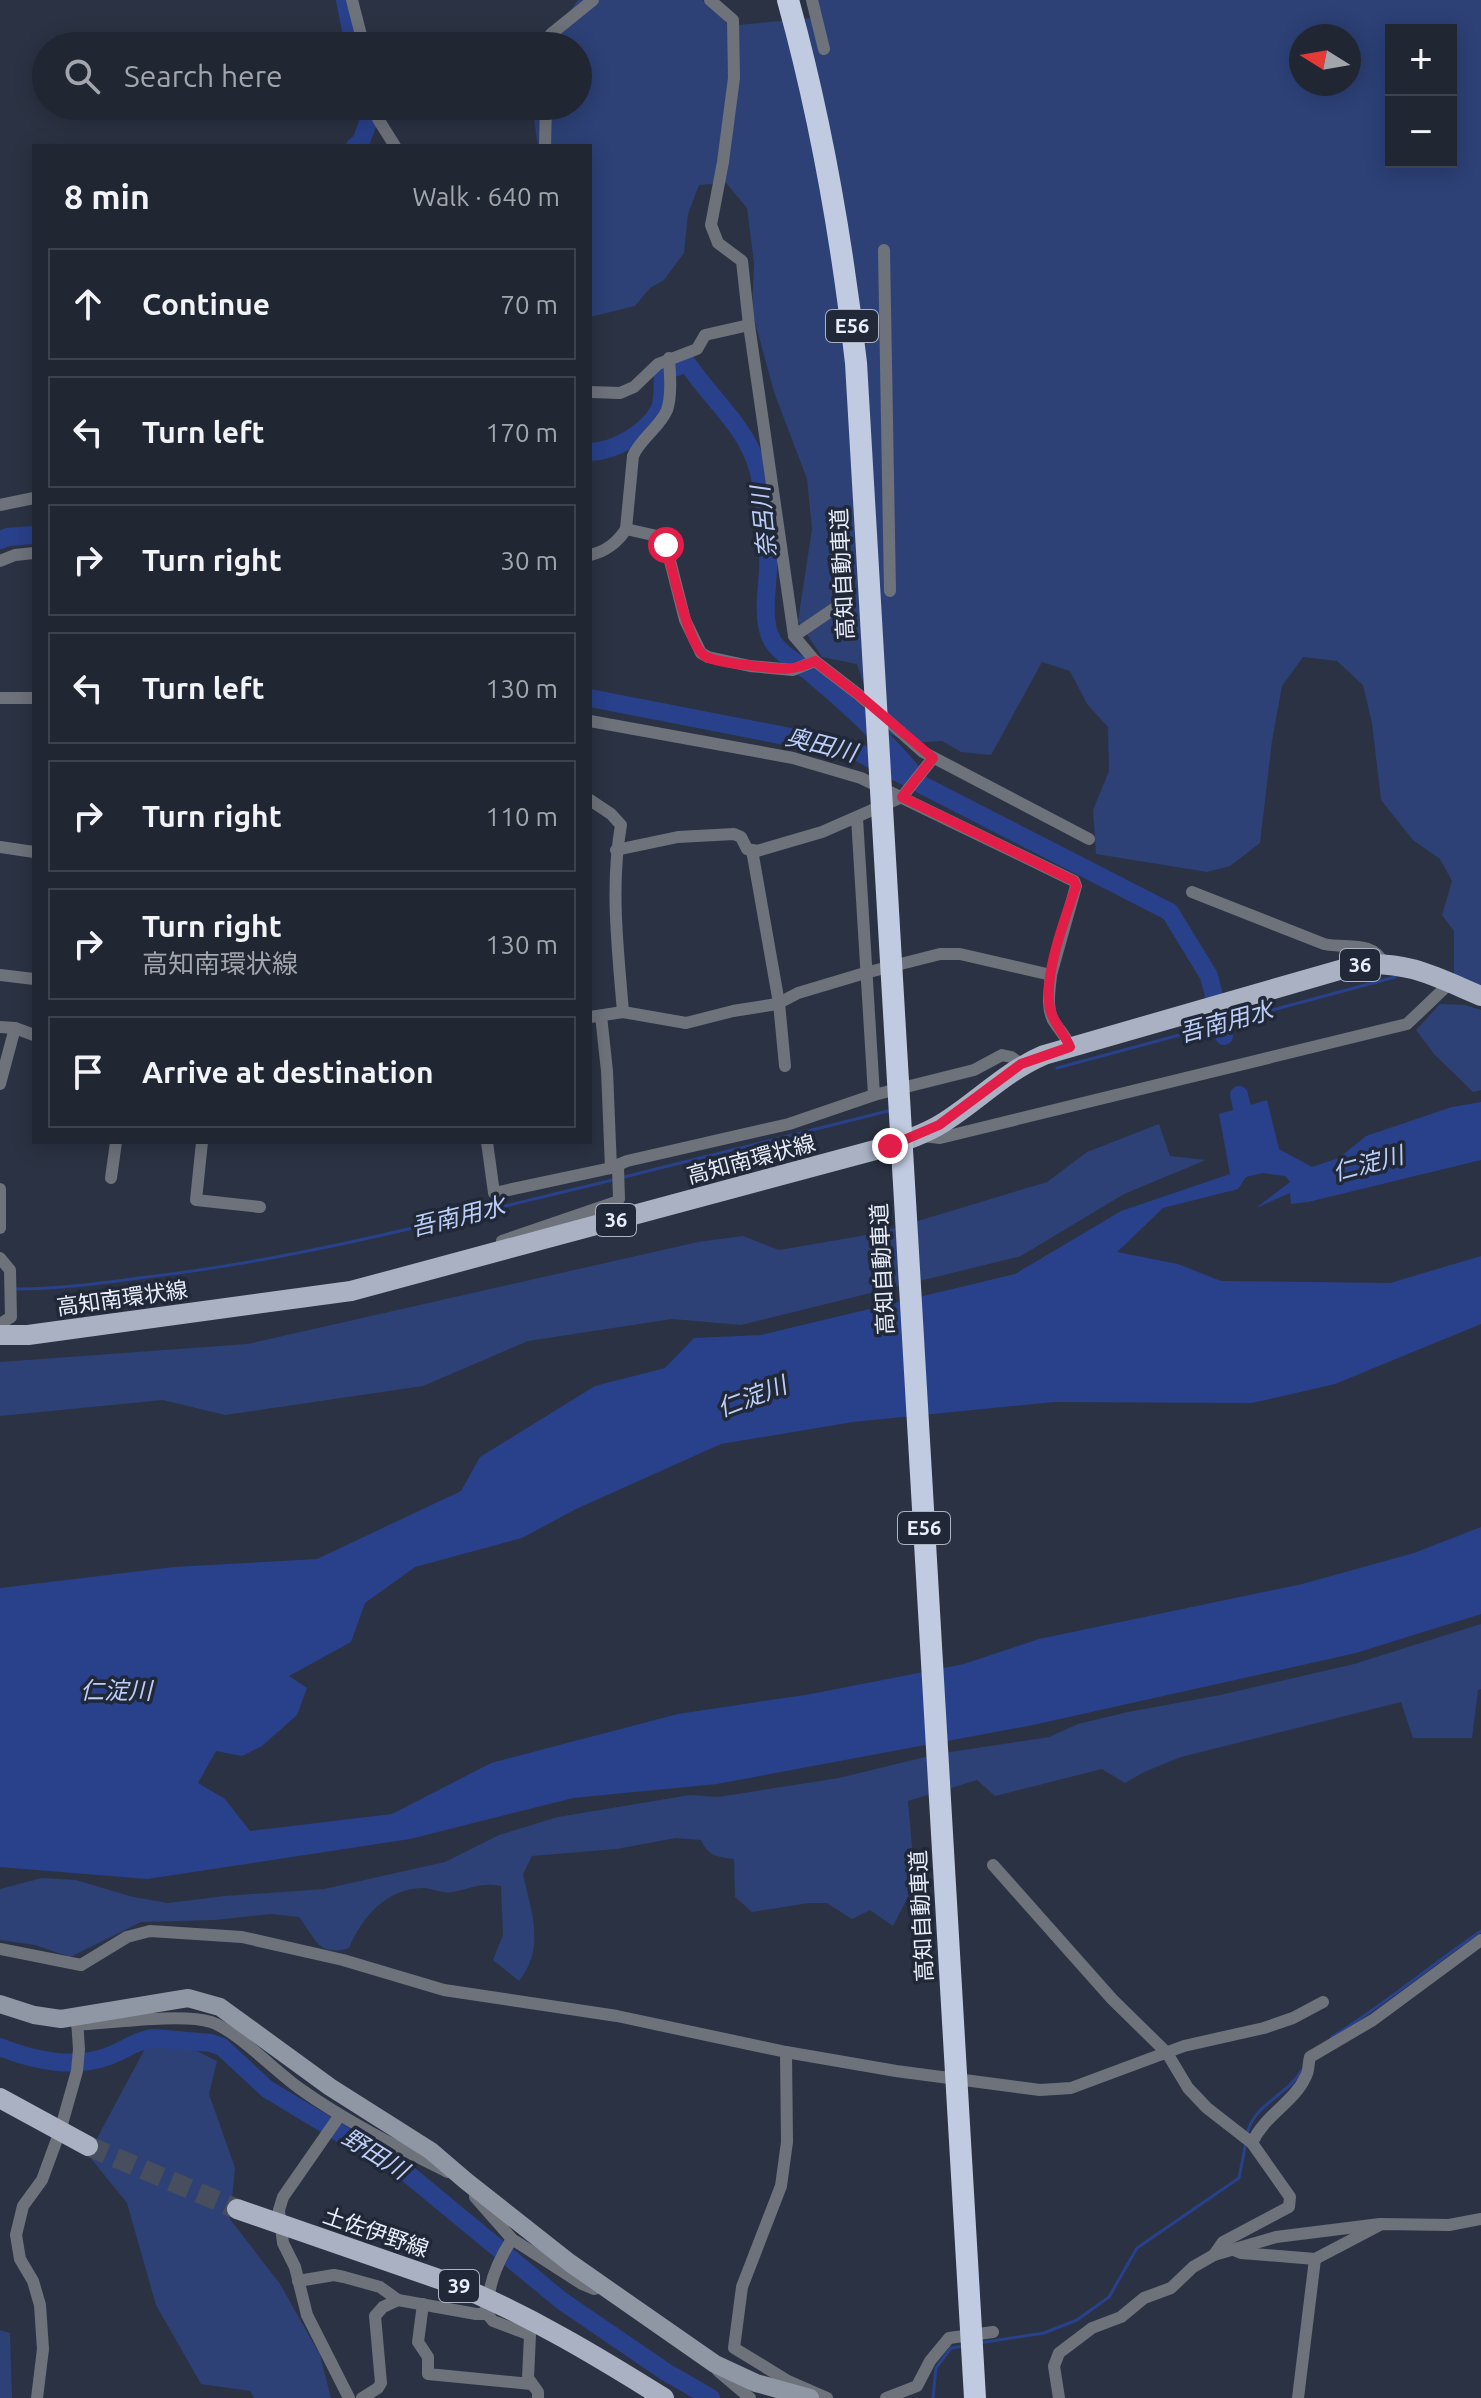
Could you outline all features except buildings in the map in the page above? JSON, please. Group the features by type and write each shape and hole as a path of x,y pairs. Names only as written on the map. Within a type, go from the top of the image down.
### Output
{"highway":[{"name":"高知自動車道","path":"788,0 803,53 832,189 856,363 975,2398"}],"main road":[{"name":"高知南環状線","path":"0,1335 28,1335 351,1291 890,1146 920,1136 959,1112 1021,1064 1070,1047 1357,965 1383,963 1415,969 1481,996"},
{"path":"0,2098 88,2146"},
{"name":"土佐伊野線","path":"237,2209 442,2280 584,2347 664,2398"}],"street":[{"path":"352,0 360,32"},
{"path":"553,32 593,0"},
{"path":"710,0 733,20 734,63 723,162 711,225 718,243 742,261 794,636 815,661 933,758 1089,839"},
{"path":"812,0 824,49"},
{"path":"379,120 394,144"},
{"path":"545,144 546,120"},
{"path":"884,250 890,591"},
{"path":"592,392 620,393 634,387 658,364 697,349 705,335 749,325"},
{"path":"592,555 610,546 626,529 633,456 666,411 669,358"},
{"path":"0,505 32,498"},
{"path":"626,529 657,536 666,545 685,620 701,653 750,666 793,670 815,661"},
{"path":"0,561 32,553"},
{"path":"794,636 841,604 849,594"},
{"path":"0,698 32,698"},
{"path":"592,721 793,758 861,778 1074,881 1076,886 1051,975 1049,1006 1070,1047"},
{"path":"870,722 891,723"},
{"path":"616,850 678,837 734,834 741,837 747,849 757,851 819,833 902,797 933,758"},
{"path":"592,802 621,825 616,850 615,904 623,1012"},
{"path":"857,818 874,1095"},
{"path":"0,847 32,852"},
{"path":"752,850 779,1003 785,1066"},
{"path":"1192,892 1324,944 1371,948 1383,963"},
{"path":"396,1280 619,1199 607,1071 596,1016 623,1012 686,1023 779,1003 798,993 940,954 960,954 1051,975"},
{"path":"0,975 32,979"},
{"path":"920,1136 940,1138 1407,1024 1450,983"},
{"path":"0,1027 32,1034"},
{"path":"0,1084 15,1028"},
{"path":"487,1144 494,1193 616,1167 789,1124 874,1095 974,1070 1002,1055 1021,1064"},
{"path":"111,1178 116,1144"},
{"path":"202,1144 196,1200 260,1207"},
{"path":"0,1189 0,1228"},
{"path":"0,1258 10,1270 11,1317 0,1324"},
{"path":"993,1865 1112,1999 1167,2053 1188,2088 1207,2108 1252,2143 1290,2197 1289,2207 1223,2242 1214,2255"},
{"path":"0,1949 81,1965 127,1937 150,1931 242,1937 330,1957 444,1990 617,2016 786,2052 934,2077 1040,2090 1071,2088 1184,2046 1264,2028 1293,2018 1323,2002"},
{"path":"1252,2143 1261,2124 1302,2083 1308,2073 1310,2057 1373,2020 1481,1940"},
{"path":"77,2022 162,2000 188,1998 220,2007 342,2094 431,2151 602,2287 715,2364 756,2383 810,2398"},
{"path":"0,2004 34,2015 77,2022 166,2019 211,2022 338,2118 466,2181 477,2200 512,2239 582,2284 594,2289 602,2287"},
{"path":"37,2398 43,2349 40,2305 33,2281 20,2259 16,2235 23,2206 42,2180 60,2131 77,2071 77,2022"},
{"path":"786,2052 787,2142 781,2186 742,2287 734,2348 788,2381 827,2398"},
{"path":"338,2118 283,2197 279,2210 283,2243 307,2315 349,2398"},
{"path":"1059,2398 1054,2366 1059,2353 1092,2328 1121,2317 1144,2298 1171,2288 1193,2267 1214,2255 1276,2237 1380,2224 1449,2225 1481,2219"},
{"path":"1233,2249 1241,2253 1315,2259 1376,2230 1380,2224"},
{"path":"298,2281 334,2275 380,2287 398,2300 483,2314 499,2258 512,2239"},
{"path":"1298,2398 1315,2259"},
{"path":"362,2398 381,2383 375,2316 383,2307 398,2300"},
{"path":"488,2303 488,2315 493,2321 530,2335 528,2368 538,2398"},
{"path":"423,2304 418,2342 428,2357 428,2374 531,2384"},
{"path":"886,2398 917,2386 935,2353 949,2338 993,2332"},
{"path":"715,2364 719,2373 750,2398"}],"shaded area":[{"path":"578,0 702,0 718,11 728,26 811,18 812,0 1481,0 1481,989 1454,978 1454,931 1442,915 1452,881 1440,859 1413,840 1381,800 1372,723 1363,685 1337,661 1303,657 1282,686 1260,843 1230,866 1207,872 1096,854 1093,810 1109,771 1108,727 1087,704 1070,671 1042,662 991,755 961,752 942,741 908,743 879,728 857,664 822,657 798,621 812,529 807,479 774,392 752,311 754,263 747,208 726,183 699,185 688,214 684,253 664,280 650,288 635,306 592,317 592,144 538,144 534,120 592,120 592,32 556,32"},
{"path":"1440,1004 1465,1005 1481,1010 1481,1090 1473,1092 1434,1054 1416,1030"},
{"path":"1159,1124 1170,1156 1206,1160 1124,1194 1021,1256 741,1325 672,1319 528,1341 423,1386 225,1415 163,1400 0,1416 0,1362 247,1344 698,1242 743,1236 779,1250 878,1233 1047,1182 1087,1152"},
{"path":"1481,1624 1481,1689 1478,1690 1472,1738 1413,1738 1401,1702 1181,1757 1125,1783 1102,1769 995,1796 977,1780 908,1801 914,1871 911,1891 893,1926 870,1910 852,1919 827,1903 752,1912 735,1897 734,1859 714,1855 701,1840 676,1838 616,1849 532,1856 523,1874 534,1942 527,1968 519,1981 493,1960 503,1935 501,1886 494,1885 449,1892 422,1888 397,1893 368,1916 349,1948 339,1950 330,1950 318,1944 299,1917 271,1914 215,1920 141,1922 70,1957 35,1945 0,1940 0,1889 42,1878 76,1880 133,1897 168,1903 324,1889 445,1862 499,1835 558,1817 690,1795 718,1797 839,1778 937,1754 1049,1737 1078,1724 1128,1712 1220,1695 1354,1664"},
{"path":"148,2043 180,2043 217,2061 209,2094 235,2168 230,2219 280,2284 320,2355 331,2398 254,2398 250,2391 201,2384 156,2305 127,2203 88,2155"},
{"path":"0,2330 10,2333 12,2398 0,2398"}],"water":[{"name":"仁淀川","path":"1267,1100 1279,1149 1312,1167 1339,1158 1366,1136 1452,1107 1481,1102 1481,1160 1308,1202 1291,1204 1290,1193 1256,1208 1290,1182 1285,1176 1263,1173 1246,1177 1238,1189 1163,1208 1117,1252 1178,1264 1221,1281 1390,1283 1481,1256 1481,1324 1335,1384 1252,1403 1054,1402 853,1422 721,1444 576,1509 522,1538 415,1567 365,1603 351,1642 289,1676 307,1688 297,1715 262,1746 242,1756 216,1751 198,1783 225,1799 250,1831 392,1814 491,1763 678,1714 811,1694 964,1664 1039,1639 1302,1584 1414,1553 1481,1527 1481,1614 1356,1653 1033,1725 717,1784 573,1798 410,1839 147,1879 0,1867 0,1588 174,1567 317,1559 461,1491 480,1457 595,1386 665,1368 694,1338 761,1335 1015,1274 1121,1211 1230,1174 1219,1114"}],"waterway":[{"name":"奈呂川","path":"345,0 352,32"},
{"name":"奈呂川","path":"358,144 369,120"},
{"name":"奈呂川","path":"592,452 620,444 647,426 661,406 663,372 687,363 737,426 758,469 768,544 766,614 772,640 865,722 917,778"},
{"name":"奥田川","path":"0,540 32,535"},
{"name":"奥田川","path":"592,698 852,749 1170,912 1209,976 1224,1036"},
{"name":"吾南用水","path":"1057,1068 1395,977"},
{"name":"奥田川","path":"1239,1095 1247,1129"},
{"name":"吾南用水","path":"620,1178 892,1110"},
{"name":"吾南用水","path":"16,1289 103,1283 271,1258 613,1180"},
{"path":"1332,2037 1481,1931"},
{"name":"野田川","path":"0,2047 26,2056 66,2063 93,2061 153,2038 211,2043 222,2047 267,2089 408,2174 562,2301 666,2372 711,2398"},
{"path":"1247,2135 1256,2116 1302,2070"},
{"path":"979,2343 1044,2333 1077,2320 1109,2297 1137,2248 1239,2178 1246,2142"},
{"path":"933,2398 936,2368 951,2348 964,2346"}],"tunnel":[{"path":"88,2146 237,2209"}],"route":[{"path":"666,545 685,620 701,653 750,666 793,670 815,661 933,758 902,797 1074,881 1076,886 1051,975 1049,1006 1070,1047 1021,1064 939,1125 920,1136 890,1146"}]}
